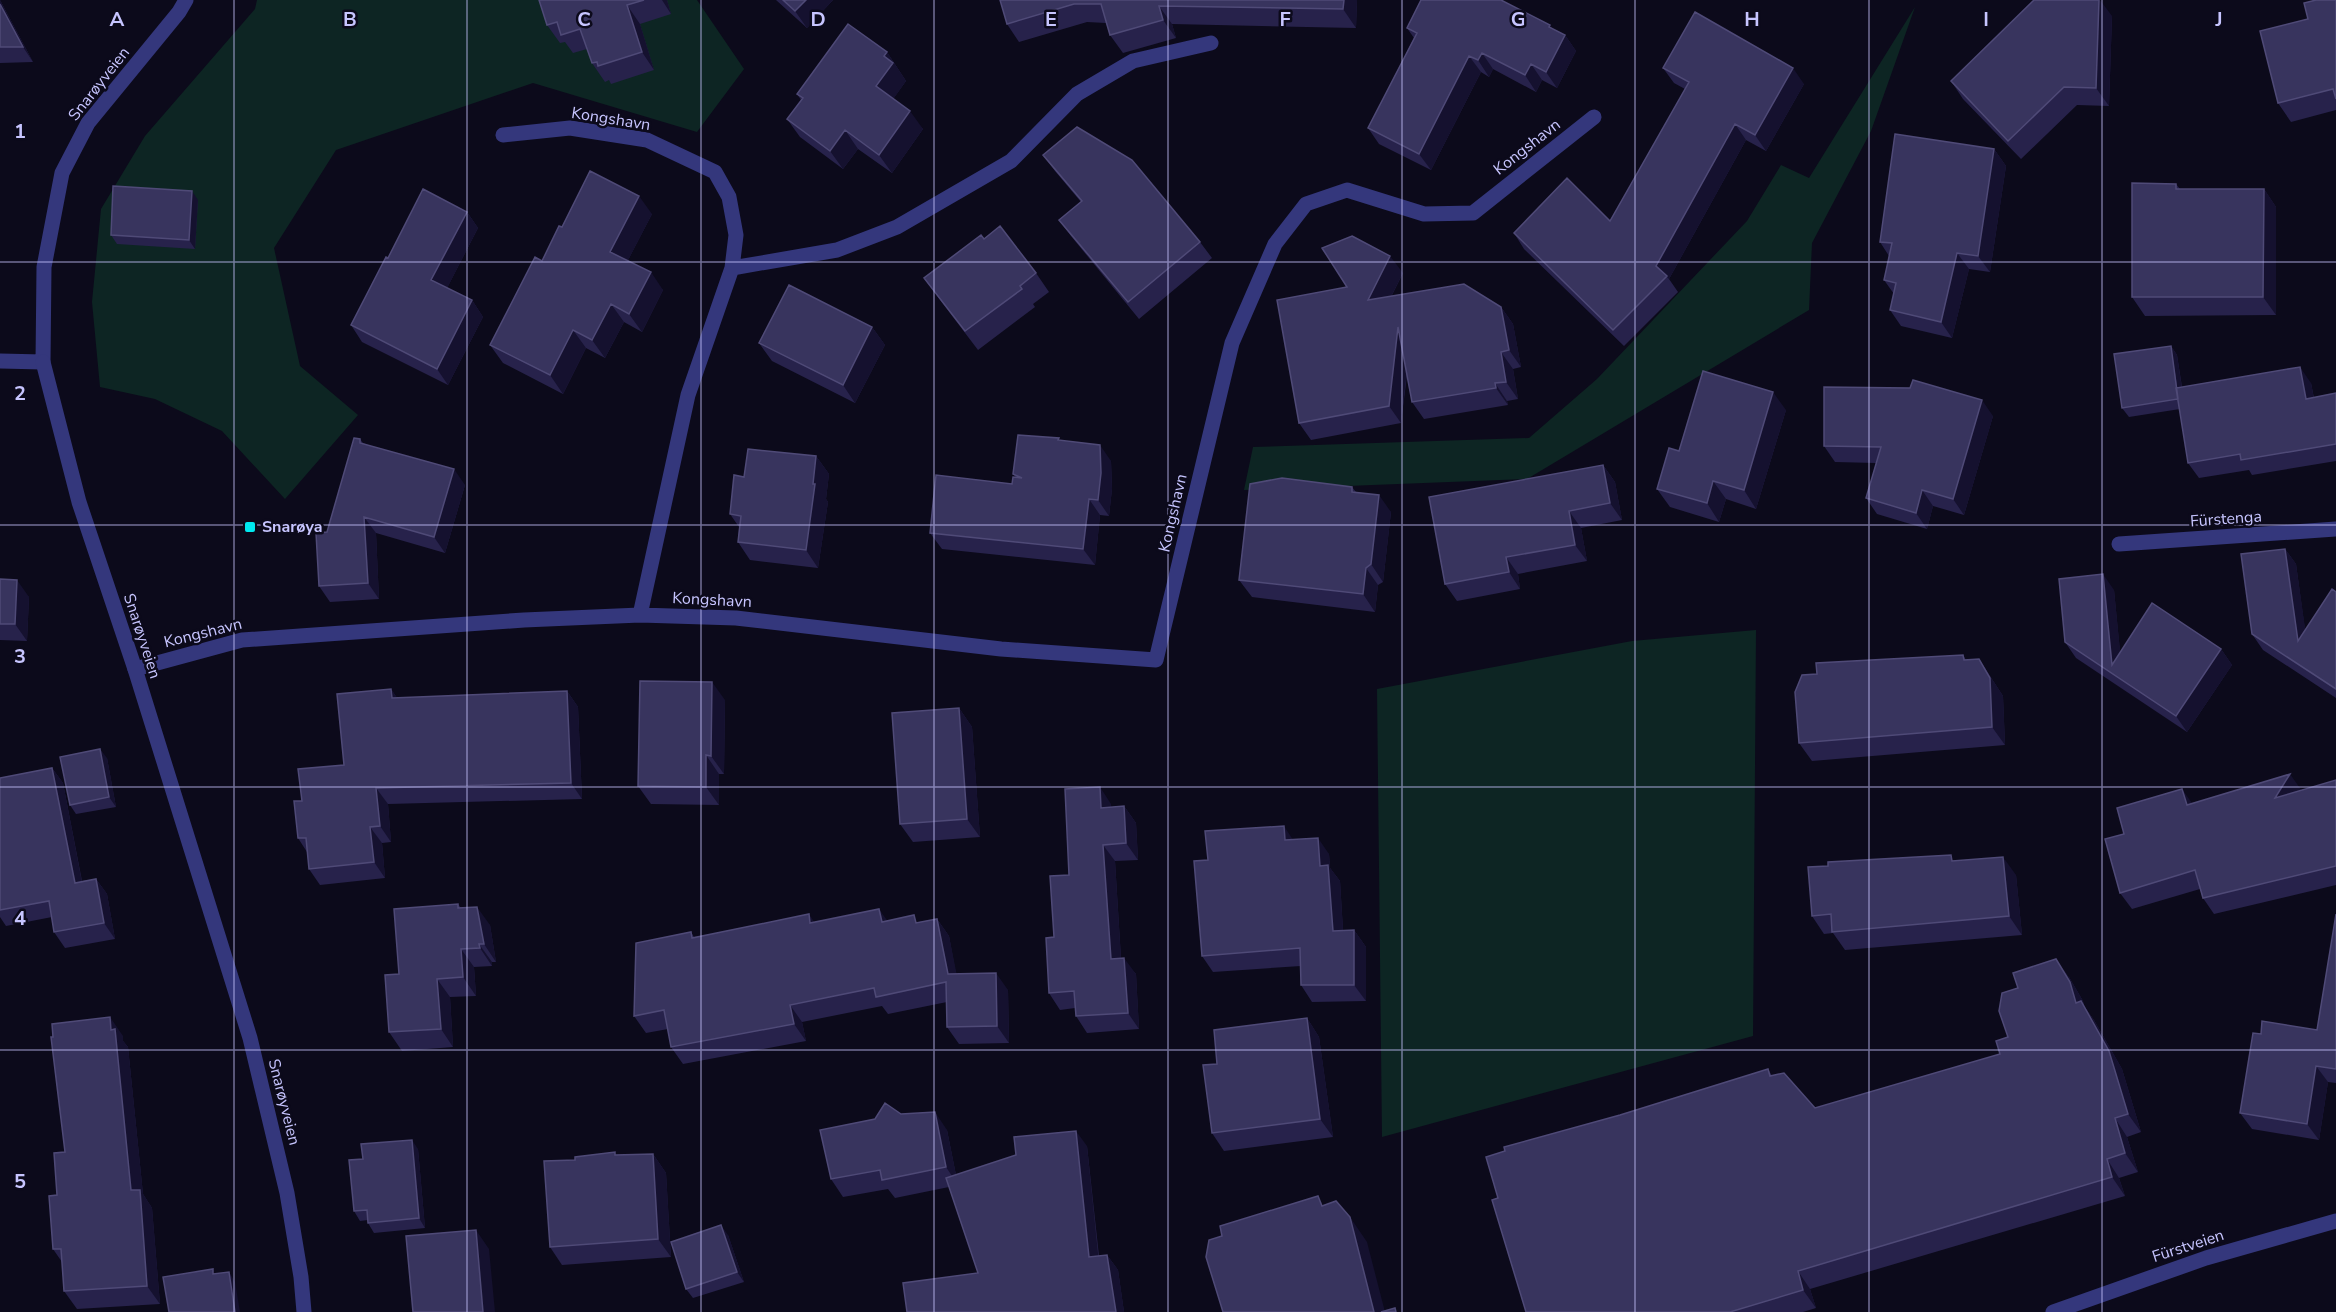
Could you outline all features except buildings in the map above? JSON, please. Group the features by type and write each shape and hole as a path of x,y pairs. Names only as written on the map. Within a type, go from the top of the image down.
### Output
{"street":[{"name":"Snarøyveien","path":"186,0 179,12 88,123 62,173 44,267 43,362 79,502 135,669 250,1038 287,1193 301,1277 304,1312"},
{"path":"732,268 837,250 897,227 1011,160 1077,94 1133,61 1210,43"},
{"name":"Kongshavn","path":"135,669 242,640 524,620 640,615 736,618 1001,649 1156,660 1232,343 1275,244 1306,204 1347,190 1424,214 1473,213 1594,117"},
{"name":"Kongshavn","path":"503,135 570,128 647,140 715,172 729,197 736,235 732,268 688,395 640,615"},
{"path":"0,361 43,362"},
{"name":"Fürstenga","path":"2119,544 2336,529"},
{"name":"Fürstveien","path":"2053,1312 2206,1258 2336,1221"}],"green space":[{"path":"257,0 697,0 744,69 697,132 533,83 336,150 274,248 300,366 358,415 285,499 222,431 155,399 100,387 92,302 101,209 145,136 255,9"},
{"path":"1915,7 1871,131 1812,243 1809,310 1527,479 1244,490 1253,447 1529,438 1597,379 1747,221 1781,165 1809,178"},
{"path":"1756,630 1753,1036 1382,1137 1377,689 1632,641"}],"place":[{"name":"Snarøya","path":"250,527"}]}
